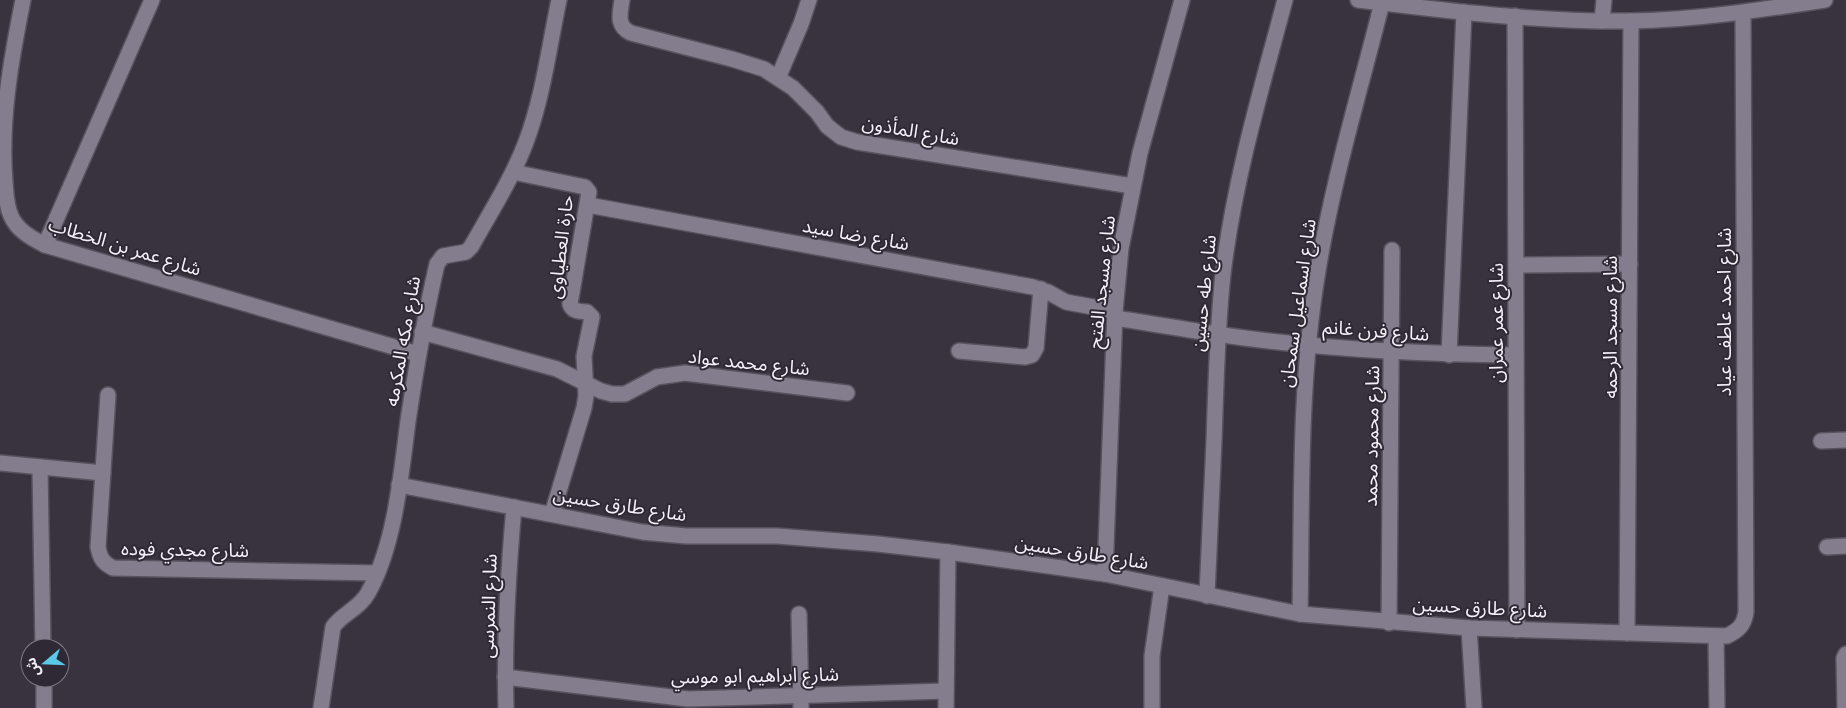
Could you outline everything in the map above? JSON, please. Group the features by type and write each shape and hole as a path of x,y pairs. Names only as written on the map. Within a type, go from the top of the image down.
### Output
{"street":[{"name":"شارع عمر بن الخطاب","path":"23,0 2,93 3,165 7,201 11,216 19,229 45,245 418,354"},
{"path":"45,245 152,0"},
{"name":"شارع مكه المكرمه","path":"320,708 333,627 336,622 354,610 368,594 387,545 399,485 422,332 439,260 447,254 466,252 471,247 513,172 536,110 559,0"},
{"name":"شارع المأذون","path":"622,0 620,24 624,30 764,69 793,88 817,112 827,126 840,137 857,142 1132,186"},
{"path":"778,78 809,0"},
{"name":"شارع مسجد الفتح","path":"1105,574 1115,315 1121,248 1132,186 1182,0"},
{"name":"شارع طه حسين","path":"1207,596 1217,334 1223,272 1234,202 1245,150 1285,0"},
{"path":"1358,0 1464,12 1602,21 1686,18 1743,13 1825,0"},
{"path":"1602,21 1604,0"},
{"name":"شارع اسماعيل سمحان","path":"1300,614 1303,425 1308,345 1315,289 1333,197 1382,3"},
{"path":"1449,355 1464,12"},
{"name":"شارع احمد عاطف عياد","path":"1743,13 1746,612"},
{"name":"شارع عمر عمران","path":"1515,16 1517,630"},
{"name":"شارع مسجد الرحمه","path":"1627,633 1631,20"},
{"name":"حارة العطياوى","path":"513,172 585,187 589,192 570,304 572,309 587,312 592,317 584,356 586,396 552,514"},
{"name":"شارع رضا سيد","path":"588,205 1041,289 1066,302 1115,315"},
{"name":"شارع محمود محمد","path":"1389,623 1392,250"},
{"path":"1516,265 1630,264"},
{"path":"959,351 1025,357 1032,354 1036,348 1041,289"},
{"name":"شارع فرن غانم","path":"1115,315 1217,334 1308,345 1449,355 1516,355"},
{"name":"شارع محمد عواد","path":"422,332 557,369 606,392 625,394 657,377 685,373 847,393"},
{"name":"شارع مجدي فوده","path":"108,395 98,547 99,556 105,564 113,568 377,572"},
{"path":"1821,441 1846,440"},
{"path":"0,463 103,473"},
{"path":"40,467 43,638"},
{"name":"شارع طارق حسين","path":"399,485 599,524 660,533 686,536 776,536 948,552 1105,574 1300,614 1389,623 1517,630 1727,636 1737,631 1744,623 1746,612"},
{"name":"شارع النمرسى","path":"506,708 508,578 514,507"},
{"path":"1827,547 1846,546"},
{"path":"946,708 948,552"},
{"path":"1152,708 1152,656 1162,586"},
{"path":"800,614 801,702"},
{"path":"1469,628 1474,708"},
{"path":"1716,636 1717,708"},
{"path":"1845,708 1844,658 1846,654"},
{"name":"شارع ابراهيم ابو موسي","path":"505,677 688,699 801,702 946,691"},
{"path":"44,688 44,708"}]}
